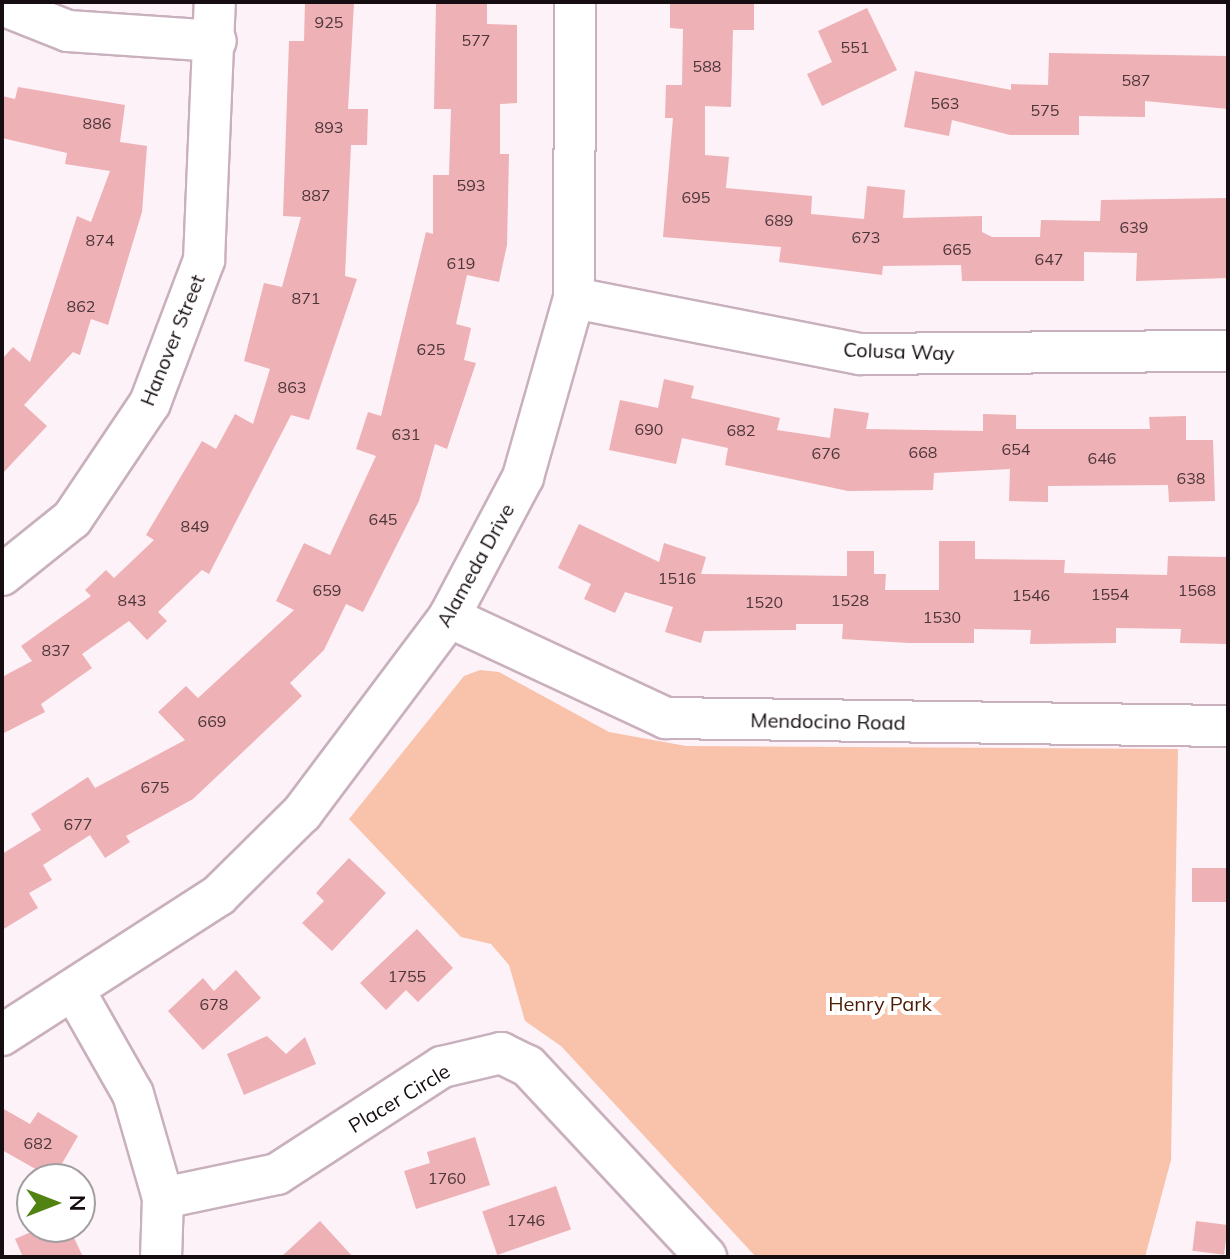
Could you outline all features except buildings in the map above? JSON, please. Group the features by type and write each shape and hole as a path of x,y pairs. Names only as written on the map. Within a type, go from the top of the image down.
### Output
{"street":[{"name":"Hanover Street","path":"2,575 72,519 150,403 204,260 216,41 215,2"},
{"name":"Alameda Drive","path":"2,1035 75,992 219,895 302,813 449,617 523,477 574,298 575,2"},
{"path":"2,5 68,31 216,41"},
{"name":"Colusa Way","path":"574,298 860,354 1228,351"},
{"name":"Mendocino Road","path":"449,617 666,718 1228,726"},
{"path":"75,992 133,1094 163,1198 161,1257"},
{"name":"Placer Circle","path":"163,1198 277,1174 442,1067 501,1053 528,1066 686,1250"}],"green space":[{"name":"Henry Park","path":"480,670 499,672 609,732 686,746 1178,749 1171,1160 1145,1257 756,1257 561,1046 525,1021 509,965 491,944 461,937 349,819 464,676"}]}
